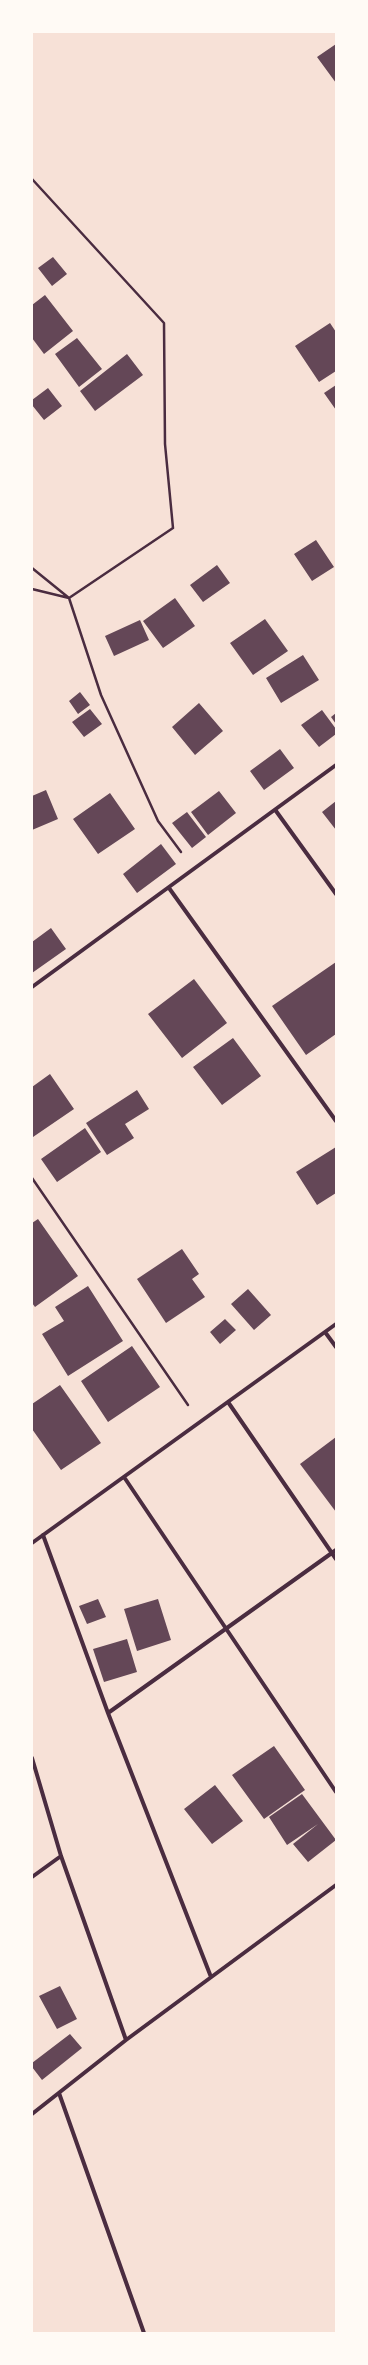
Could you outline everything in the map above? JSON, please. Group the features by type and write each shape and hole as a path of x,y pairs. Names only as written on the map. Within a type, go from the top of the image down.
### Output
{"street":[{"path":"32,987 336,765"},
{"path":"276,810 336,894"},
{"path":"169,888 336,1121"},
{"path":"32,1543 336,1324"},
{"path":"325,1332 336,1346"},
{"path":"228,1402 334,1552 336,1558"},
{"path":"124,1477 336,1792"},
{"path":"44,1535 108,1712 211,1977"},
{"path":"108,1712 334,1552"},
{"path":"32,1758 61,1856 126,2040"},
{"path":"32,1877 61,1856"},
{"path":"32,2114 126,2040 336,1885"},
{"path":"59,2093 144,2333"}],"path":[{"path":"32,179 164,323 165,444 173,528 69,598 32,589"},
{"path":"32,568 69,598 101,695 158,821 194,870"},
{"path":"32,1178 200,1422"}],"building":[{"path":"336,44 336,83 317,57"},
{"path":"53,257 67,274 52,286 38,268"},
{"path":"45,295 73,331 44,354 32,338 32,305"},
{"path":"330,323 336,332 336,371 319,382 295,346"},
{"path":"77,338 102,369 79,387 55,354"},
{"path":"127,354 143,375 95,411 80,391"},
{"path":"336,385 336,410 324,393"},
{"path":"48,388 62,406 44,420 32,405 32,400"},
{"path":"316,540 334,567 312,581 294,554"},
{"path":"217,565 230,583 203,602 190,585"},
{"path":"175,598 195,626 163,648 143,621"},
{"path":"265,619 288,651 253,675 230,643"},
{"path":"140,620 149,640 114,656 105,636"},
{"path":"303,655 319,680 281,703 266,678"},
{"path":"80,692 90,705 78,714 69,701"},
{"path":"199,703 223,731 195,755 172,727"},
{"path":"90,709 102,724 84,737 72,722"},
{"path":"322,710 336,729 336,734 319,747 301,725"},
{"path":"336,713 336,724 331,717"},
{"path":"280,749 294,768 264,790 250,771"},
{"path":"46,790 58,819 32,830 32,796"},
{"path":"219,791 236,813 208,835 191,812"},
{"path":"110,793 135,829 98,854 73,819"},
{"path":"336,801 336,830 322,812"},
{"path":"187,812 206,837 192,848 172,823"},
{"path":"161,844 176,864 137,893 123,874"},
{"path":"51,928 66,949 32,973 32,942"},
{"path":"336,962 336,1034 306,1055 272,1006"},
{"path":"194,979 227,1023 182,1058 148,1014"},
{"path":"233,1038 261,1076 222,1105 193,1067"},
{"path":"50,1074 74,1109 33,1137 32,1087"},
{"path":"137,1090 149,1109 125,1124 134,1138 107,1155 86,1123"},
{"path":"85,1128 101,1152 57,1182 41,1159"},
{"path":"336,1147 336,1193 317,1205 296,1172"},
{"path":"38,1219 78,1276 35,1307 32,1303 32,1223"},
{"path":"182,1249 199,1274 192,1279 205,1297 166,1323 137,1279"},
{"path":"88,1286 123,1341 68,1376 42,1334 64,1321 55,1307"},
{"path":"248,1289 271,1315 254,1330 231,1304"},
{"path":"225,1319 236,1330 220,1344 210,1332"},
{"path":"132,1346 160,1387 108,1422 81,1381"},
{"path":"60,1385 101,1443 61,1470 32,1429 32,1404"},
{"path":"336,1437 336,1512 300,1464"},
{"path":"98,1599 106,1617 87,1624 79,1606"},
{"path":"158,1599 171,1640 137,1651 124,1609"},
{"path":"127,1639 137,1672 104,1682 93,1649"},
{"path":"274,1746 305,1790 264,1819 232,1775"},
{"path":"215,1785 243,1821 212,1844 184,1809"},
{"path":"302,1794 336,1840 308,1862 293,1844 318,1824 287,1845 269,1817"},
{"path":"60,1986 77,2019 57,2029 39,1996"},
{"path":"70,2034 82,2048 42,2080 32,2067 32,2063"}]}
